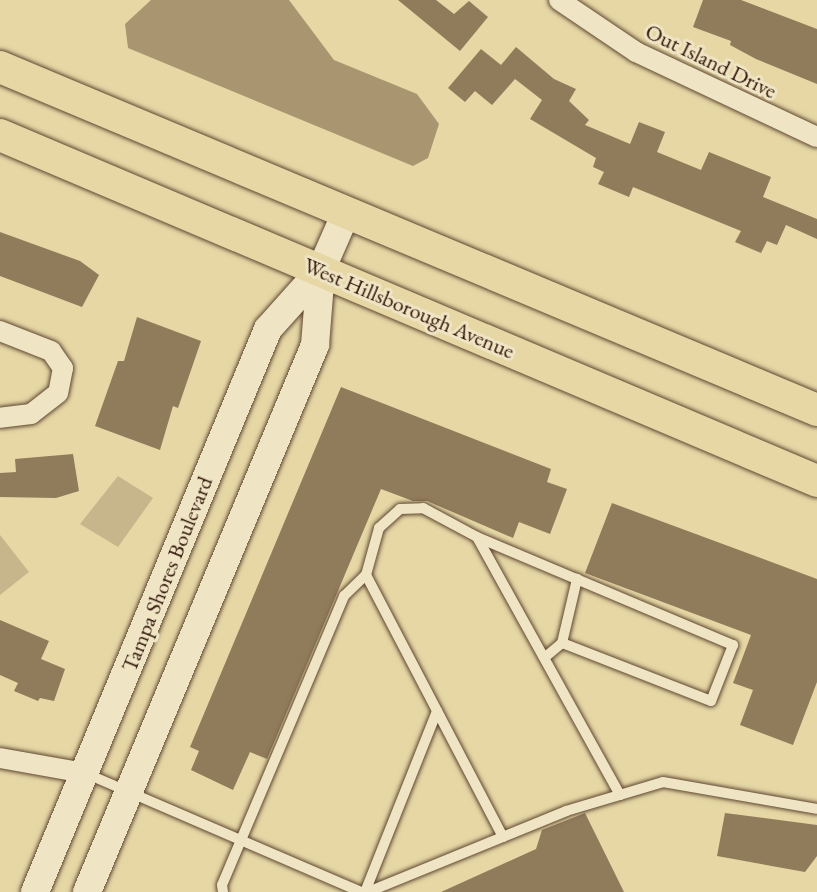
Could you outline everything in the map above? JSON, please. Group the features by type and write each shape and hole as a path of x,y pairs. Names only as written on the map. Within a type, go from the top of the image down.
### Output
{"main road":[{"path":"0,67 817,410"},
{"name":"West Hillsborough Avenue","path":"0,135 817,481"}],"street":[{"name":"Out Island Drive","path":"559,0 636,52 737,103 817,137"},
{"name":"Tampa Shores Boulevard","path":"35,892 268,329 321,270 346,213"},
{"name":"Tampa Shores Boulevard","path":"87,892 315,345 321,270"},
{"path":"0,331 51,351 63,368 58,393 31,414 0,418"},
{"path":"0,758 84,773"}],"lane":[{"path":"224,892 222,885 344,596 366,575 379,528 400,509 423,508 477,537 733,645 711,701 562,644"},
{"path":"477,537 620,795"},
{"path":"366,575 503,837"},
{"path":"544,658 562,644 578,579"},
{"path":"365,892 437,711"},
{"path":"84,773 365,892 566,811 663,782 817,809"}],"shaded area":[{"path":"151,0 289,0 334,60 417,94 439,124 428,158 413,166 128,48 125,24"},
{"path":"118,476 153,498 118,547 80,524"},
{"path":"0,535 29,572 0,595"}],"building":[{"path":"398,0 436,0 454,14 469,1 488,17 460,51"},
{"path":"703,0 741,0 817,29 817,84 756,59 730,45 731,41 693,27"},
{"path":"516,47 554,79 576,89 569,101 589,120 585,125 630,144 639,122 665,132 657,152 701,170 709,152 771,177 763,197 817,219 817,239 786,225 777,245 767,241 761,253 735,242 741,231 633,187 629,197 598,184 604,172 593,167 596,158 530,119 542,100 515,79 492,105 475,91 465,102 448,88 481,49 501,65"},
{"path":"0,232 80,261 99,275 82,307 0,276"},
{"path":"137,317 201,341 178,408 173,406 160,450 95,426 118,361 124,361"},
{"path":"341,387 551,469 547,482 567,489 550,534 519,522 513,538 427,501 413,501 381,489 267,759 250,752 233,790 191,770 199,751 190,747"},
{"path":"73,454 79,491 56,498 0,497 0,473 16,472 15,459"},
{"path":"612,503 817,579 817,682 793,745 740,725 753,690 733,683 751,635 585,573"},
{"path":"0,620 49,641 41,659 65,669 54,701 40,698 38,701 14,691 18,683 0,675"},
{"path":"585,813 624,892 441,892 536,849 542,830"},
{"path":"725,813 817,825 817,856 805,872 717,856"}]}
